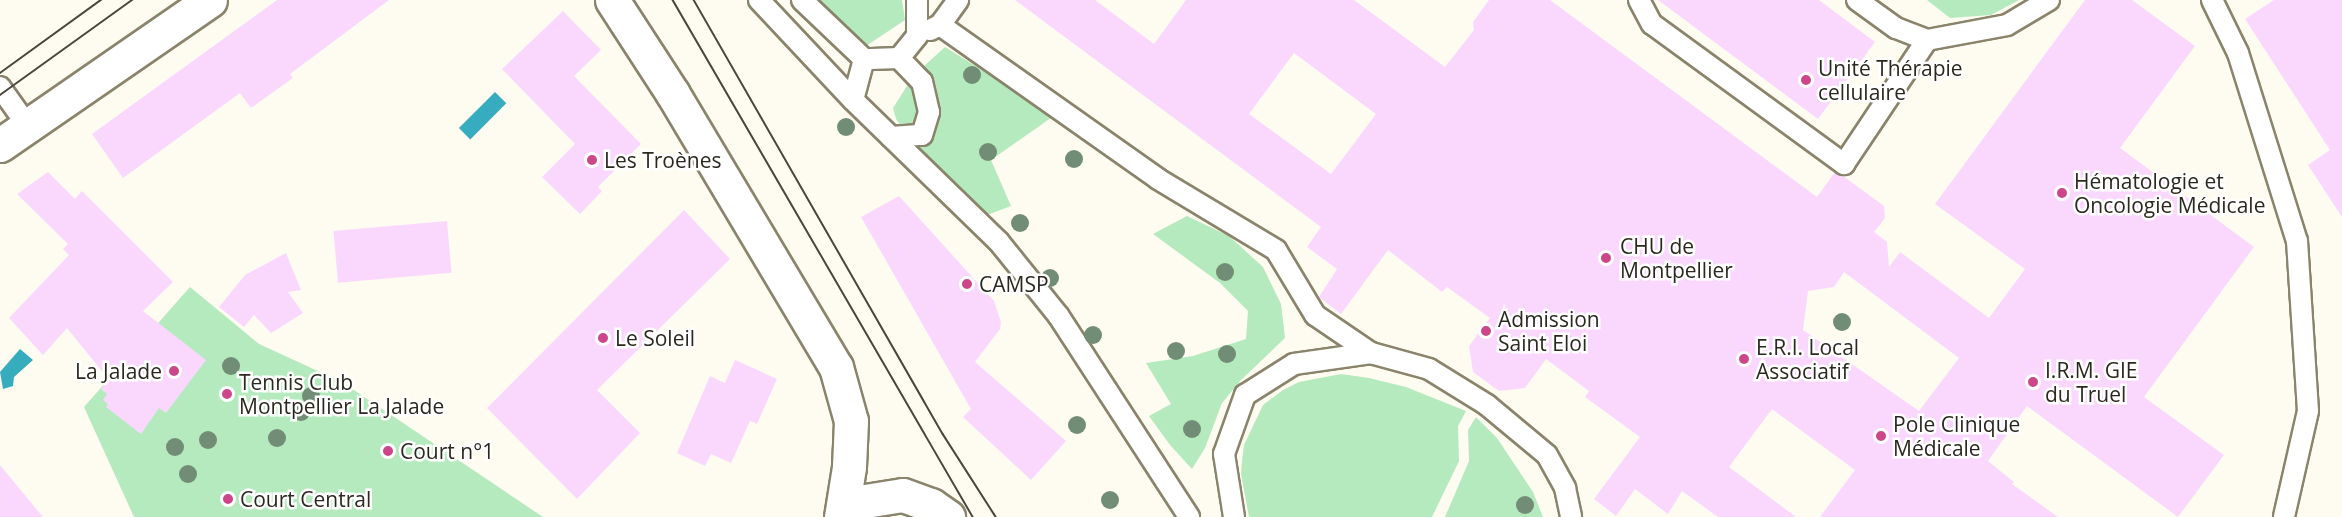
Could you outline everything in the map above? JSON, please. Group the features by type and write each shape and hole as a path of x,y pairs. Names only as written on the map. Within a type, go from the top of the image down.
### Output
{"street":[{"path":"0,145 210,0"},
{"path":"612,0 672,94 836,367 851,421 849,467 842,516"},
{"path":"842,516 865,501 903,495 931,504 948,517"}],"lane":[{"path":"759,0 853,100 999,242 1058,315 1189,517"},
{"path":"802,0 864,59 899,58 922,81 929,112 922,135 891,137"},
{"path":"917,0 917,36"},
{"path":"899,58 917,36 940,25 958,0"},
{"path":"1639,0 1652,24 1844,164 1927,40"},
{"path":"1857,0 1896,28 1927,40 2007,25 2049,0"},
{"path":"2212,0 2238,53 2297,241 2308,411 2284,517"},
{"path":"940,25 1158,179 1276,250 1315,315 1371,352 1428,369 1487,405 1547,455 1565,488 1571,517"},
{"path":"853,100 864,59"},
{"path":"0,87 27,125"},
{"path":"1234,517 1224,454 1245,395 1294,364 1371,352"}],"green space":[{"path":"819,0 902,0 905,20 866,46"},
{"path":"1927,0 2019,0 1991,15 1950,18"},
{"path":"945,47 1055,115 991,160 1011,206 987,215 913,142 896,119 893,108 914,75"},
{"path":"1187,216 1229,236 1263,267 1281,304 1285,338 1241,380 1222,403 1205,448 1192,469 1170,445 1149,416 1171,404 1146,363 1193,356 1246,339 1248,311 1220,283 1153,234"},
{"name":"Tennis Club Montpellier La Jalade","path":"190,287 259,344 342,382 543,517 134,517 84,407"},
{"path":"1341,374 1406,387 1466,411 1458,426 1459,461 1432,517 1249,517 1241,474 1244,445 1263,405 1283,390 1299,382"},
{"path":"1476,417 1497,438 1533,492 1543,517 1445,517 1469,461 1468,430"}],"water":[{"path":"495,92 506,103 470,139 459,128"},
{"path":"20,349 33,360 14,377 13,386 3,389 0,372"}],"building":[{"path":"277,0 389,0 290,74 293,78 251,108 240,93 123,178 92,134"},
{"path":"1015,0 1095,0 1154,44 1186,0 1354,0 1445,67 1474,30 1473,22 1489,0 1550,0 1817,197 1835,172 1843,176 1884,206 1885,218 1874,232 1887,242 1889,267 1900,252 1989,318 2025,269 1935,204 2085,0 2132,0 2195,46 2120,148 2254,247 2144,397 2224,455 2178,517 2027,406 1988,461 2014,482 2012,484 2058,517 1820,517 1855,470 1772,409 1729,467 1796,517 1718,517 1682,491 1668,514 1635,489 1616,516 1594,499 1640,437 1585,397 1589,391 1546,359 1525,388 1499,391 1473,372 1469,346 1490,318 1447,287 1442,292 1388,250 1341,314 1319,297 1337,269 1307,247 1321,227","holes":["1294,53 1376,114 1331,174 1249,114","1844,272 1959,358 1919,411 1803,330 1808,291 1834,287"]},
{"name":"Unité Thérapie cellulaire","path":"1658,0 1819,0 1875,42 1818,119"},
{"path":"2274,0 2342,0 2342,217 2308,165 2330,150 2245,19"},
{"path":"563,11 601,50 574,76 641,144 598,187 602,191 580,214 542,177 575,144 502,69"},
{"path":"48,172 75,199 82,191 173,282 143,311 206,360 166,413 159,408 141,434 106,407 108,404 103,400 107,394 101,389 109,380 67,328 43,355 9,318 69,255 63,249 68,244 17,194"},
{"path":"899,196 994,301 1001,322 1000,329 975,362 1066,441 1031,480 963,417 971,409 861,217"},
{"name":"Le Soleil","path":"684,210 730,259 597,390 640,433 577,499 487,408"},
{"path":"447,221 452,273 338,283 333,231"},
{"path":"286,253 301,290 288,292 303,313 271,333 254,315 244,327 219,307 245,275"},
{"path":"735,360 777,379 757,424 750,421 731,463 711,454 705,466 677,453 710,376 725,383"},
{"path":"0,465 43,517 0,517"}],"tram line":[{"path":"0,73 101,0"},
{"path":"0,95 132,0"},
{"path":"673,0 973,517"},
{"path":"694,0 943,434 996,517"}],"place":[{"name":"Unité Thérapie cellulaire","path":"1806,80"},
{"name":"Les Troènes","path":"592,160"},
{"name":"Hématologie et Oncologie Médicale","path":"2062,193"},
{"name":"CHU de Montpellier","path":"1606,258"},
{"name":"CAMSP","path":"967,284"},
{"name":"Admission Saint Eloi","path":"1486,331"},
{"name":"Le Soleil","path":"603,338"},
{"name":"E.R.I. Local Associatif","path":"1744,359"},
{"name":"La Jalade","path":"174,371"},
{"name":"I.R.M. GIE du Truel","path":"2033,382"},
{"name":"Tennis Club Montpellier La Jalade","path":"227,394"},
{"name":"Pole Clinique Médicale","path":"1881,436"},
{"name":"Court n°1","path":"388,451"},
{"name":"Court Central","path":"228,499"}]}
